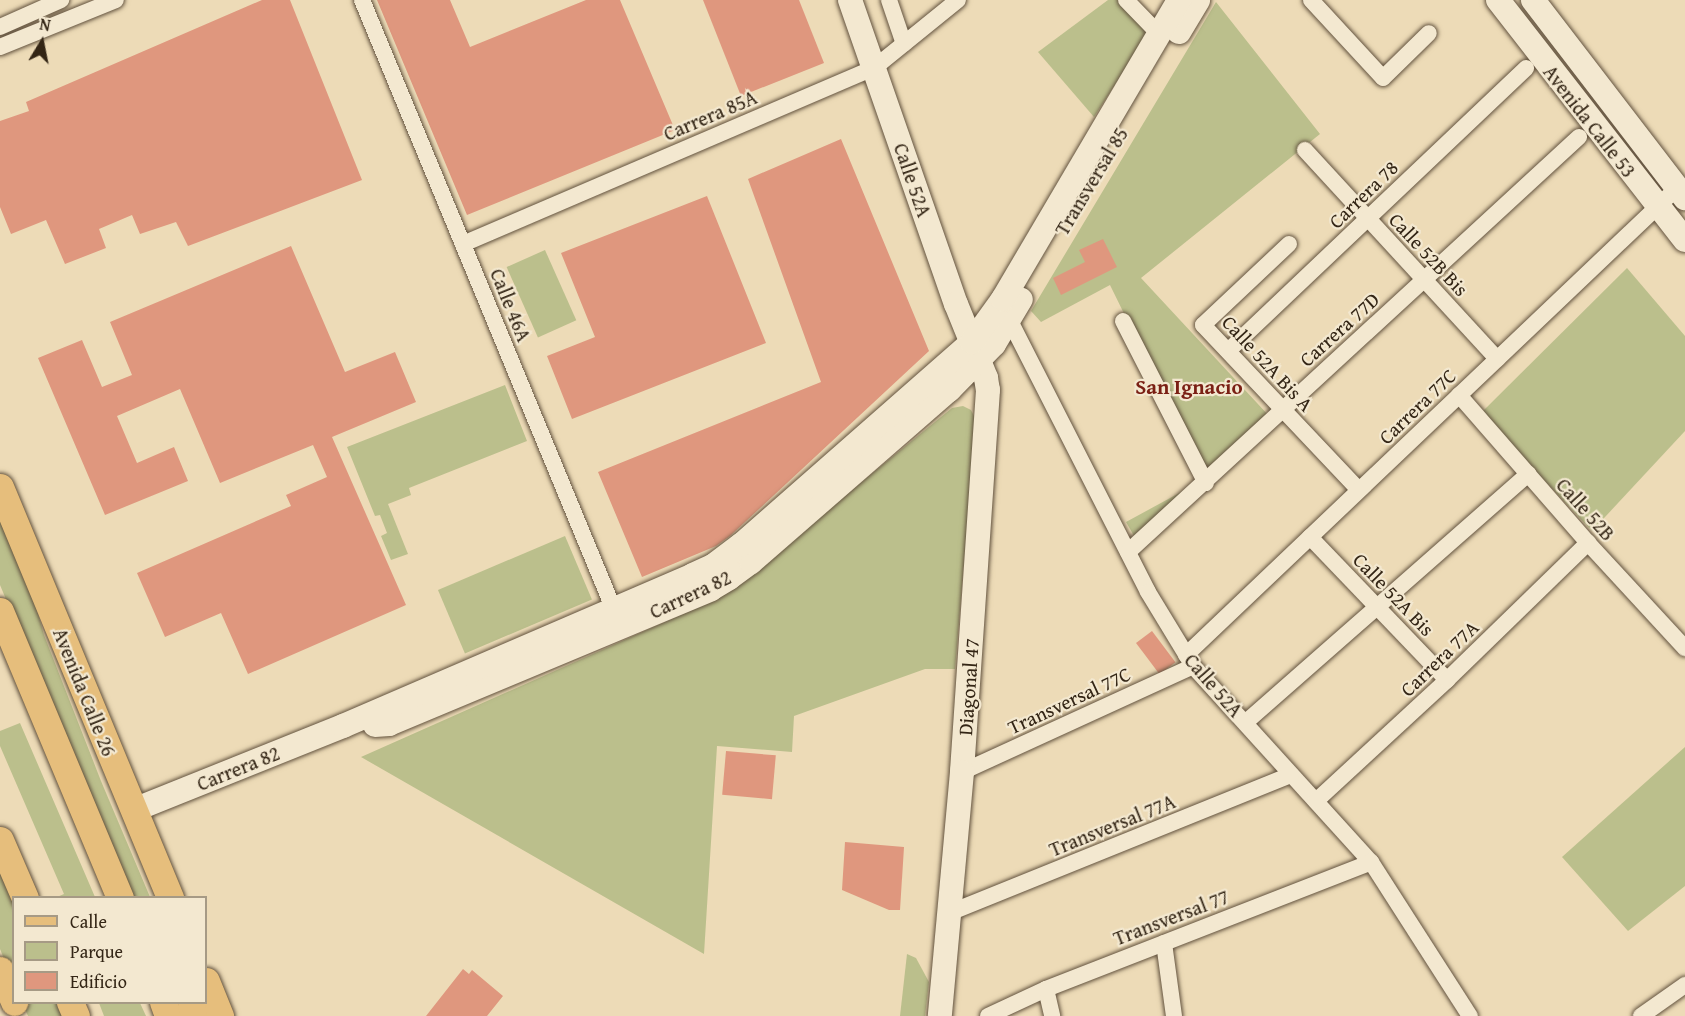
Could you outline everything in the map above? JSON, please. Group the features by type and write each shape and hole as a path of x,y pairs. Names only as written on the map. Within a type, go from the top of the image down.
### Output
{"main road":[{"name":"Avenida Calle 26","path":"0,487 169,896"},
{"path":"0,611 120,896"},
{"path":"1,842 25,896"},
{"path":"0,970 12,997"},
{"path":"207,984 220,1016"}],"street":[{"path":"0,27 62,0"},
{"path":"0,47 117,0"},
{"name":"Calle 46A","path":"362,0 617,617"},
{"name":"Calle 52A","path":"850,0 976,351"},
{"path":"889,0 904,44"},
{"name":"Carrera 85A","path":"463,243 874,68 958,0"},
{"path":"1126,0 1159,34"},
{"name":"Transversal 85","path":"976,351 1003,299 1179,0"},
{"name":"Transversal 85","path":"976,351 994,344 1010,319 1198,0"},
{"path":"1311,0 1383,78 1429,33"},
{"name":"Avenida Calle 53","path":"1498,0 1685,240"},
{"path":"1518,27 1541,3"},
{"name":"Avenida Calle 53","path":"1541,3 1681,193"},
{"name":"Carrera 78","path":"1228,351 1526,68"},
{"name":"Carrera 77D","path":"1128,552 1206,483 1282,409 1579,137"},
{"name":"Calle 52B Bis","path":"1305,150 1497,359"},
{"name":"Carrera 77C","path":"1190,660 1359,490 1658,206 1681,193"},
{"name":"Calle 52A Bis A","path":"1289,244 1203,326 1359,490"},
{"name":"Calle 52A","path":"1010,319 1128,552 1190,660 1371,862 1470,1016"},
{"path":"1123,321 1206,483"},
{"name":"Carrera 82","path":"134,810 343,726 389,724 617,617 711,589 751,562 976,351"},
{"name":"Diagonal 47","path":"940,1016 962,772 989,403 986,378 976,351"},
{"name":"Calle 52B","path":"1459,395 1588,543 1685,648"},
{"path":"1246,722 1528,474"},
{"name":"Calle 52A Bis","path":"1310,537 1447,680"},
{"name":"Carrera 77A","path":"1316,801 1447,680 1588,543"},
{"name":"Transversal 77C","path":"962,772 1190,660"},
{"name":"Transversal 77A","path":"950,913 1291,775"},
{"name":"Transversal 77","path":"988,1016 1046,989 1371,862"},
{"path":"1164,943 1174,1016"},
{"path":"1641,1016 1685,985"},
{"path":"1046,989 1052,1016"}],"green space":[{"path":"1108,0 1119,0 1149,32 1094,117 1038,52"},
{"path":"1216,2 1320,134 1141,278 1270,417 1205,480 1137,541 1126,522 1205,479 1110,285 1041,322 1031,311"},
{"path":"545,250 576,320 538,337 507,267"},
{"path":"1627,268 1685,336 1685,431 1592,531 1481,413"},
{"path":"505,385 527,441 409,488 411,495 388,504 408,554 391,560 381,536 387,533 380,515 375,516 347,447"},
{"path":"963,406 971,410 976,420 955,669 925,669 794,716 792,752 717,746 704,954 361,757 721,597 952,408"},
{"path":"0,518 34,599 44,635 101,781 150,896 131,896 0,585"},
{"path":"565,536 592,600 465,653 438,590"},
{"path":"20,723 95,896 59,896 64,894 0,746 0,731"},
{"path":"1685,747 1685,886 1628,931 1562,857"},
{"path":"0,871 12,900 12,979 0,949"},
{"path":"907,954 916,958 929,982 925,1016 900,1016"},
{"path":"22,1004 56,1004 62,1016 28,1016"},
{"path":"99,1004 140,1004 146,1016 104,1016"}],"building":[{"path":"262,0 290,0 362,180 188,246 176,222 140,234 132,215 99,229 106,248 65,264 46,220 11,234 0,207 0,121 29,111 26,102"},
{"path":"377,0 450,0 470,47 586,0 620,0 675,130 467,215"},
{"path":"703,0 799,0 824,63 741,96"},
{"path":"841,139 929,351 730,536 716,546 642,577 598,472 821,382 748,179"},
{"path":"707,196 766,343 572,419 547,356 595,337 561,253"},
{"path":"1103,239 1117,267 1061,295 1053,278 1085,262 1079,250"},
{"path":"291,246 345,372 395,352 416,402 332,437 406,605 248,674 221,613 165,637 137,573 291,506 286,495 327,477 313,445 220,483 180,389 117,416 137,463 174,447 188,481 105,515 38,358 82,340 102,387 132,375 110,322"},
{"path":"1152,631 1175,662 1159,674 1136,643"},
{"path":"726,751 776,755 772,799 722,795"},
{"path":"845,842 904,847 900,910 889,910 842,890"},
{"path":"463,969 469,974 472,970 503,996 487,1016 426,1016"}],"district":[{"name":"San Ignacio","path":"1189,387"}]}
